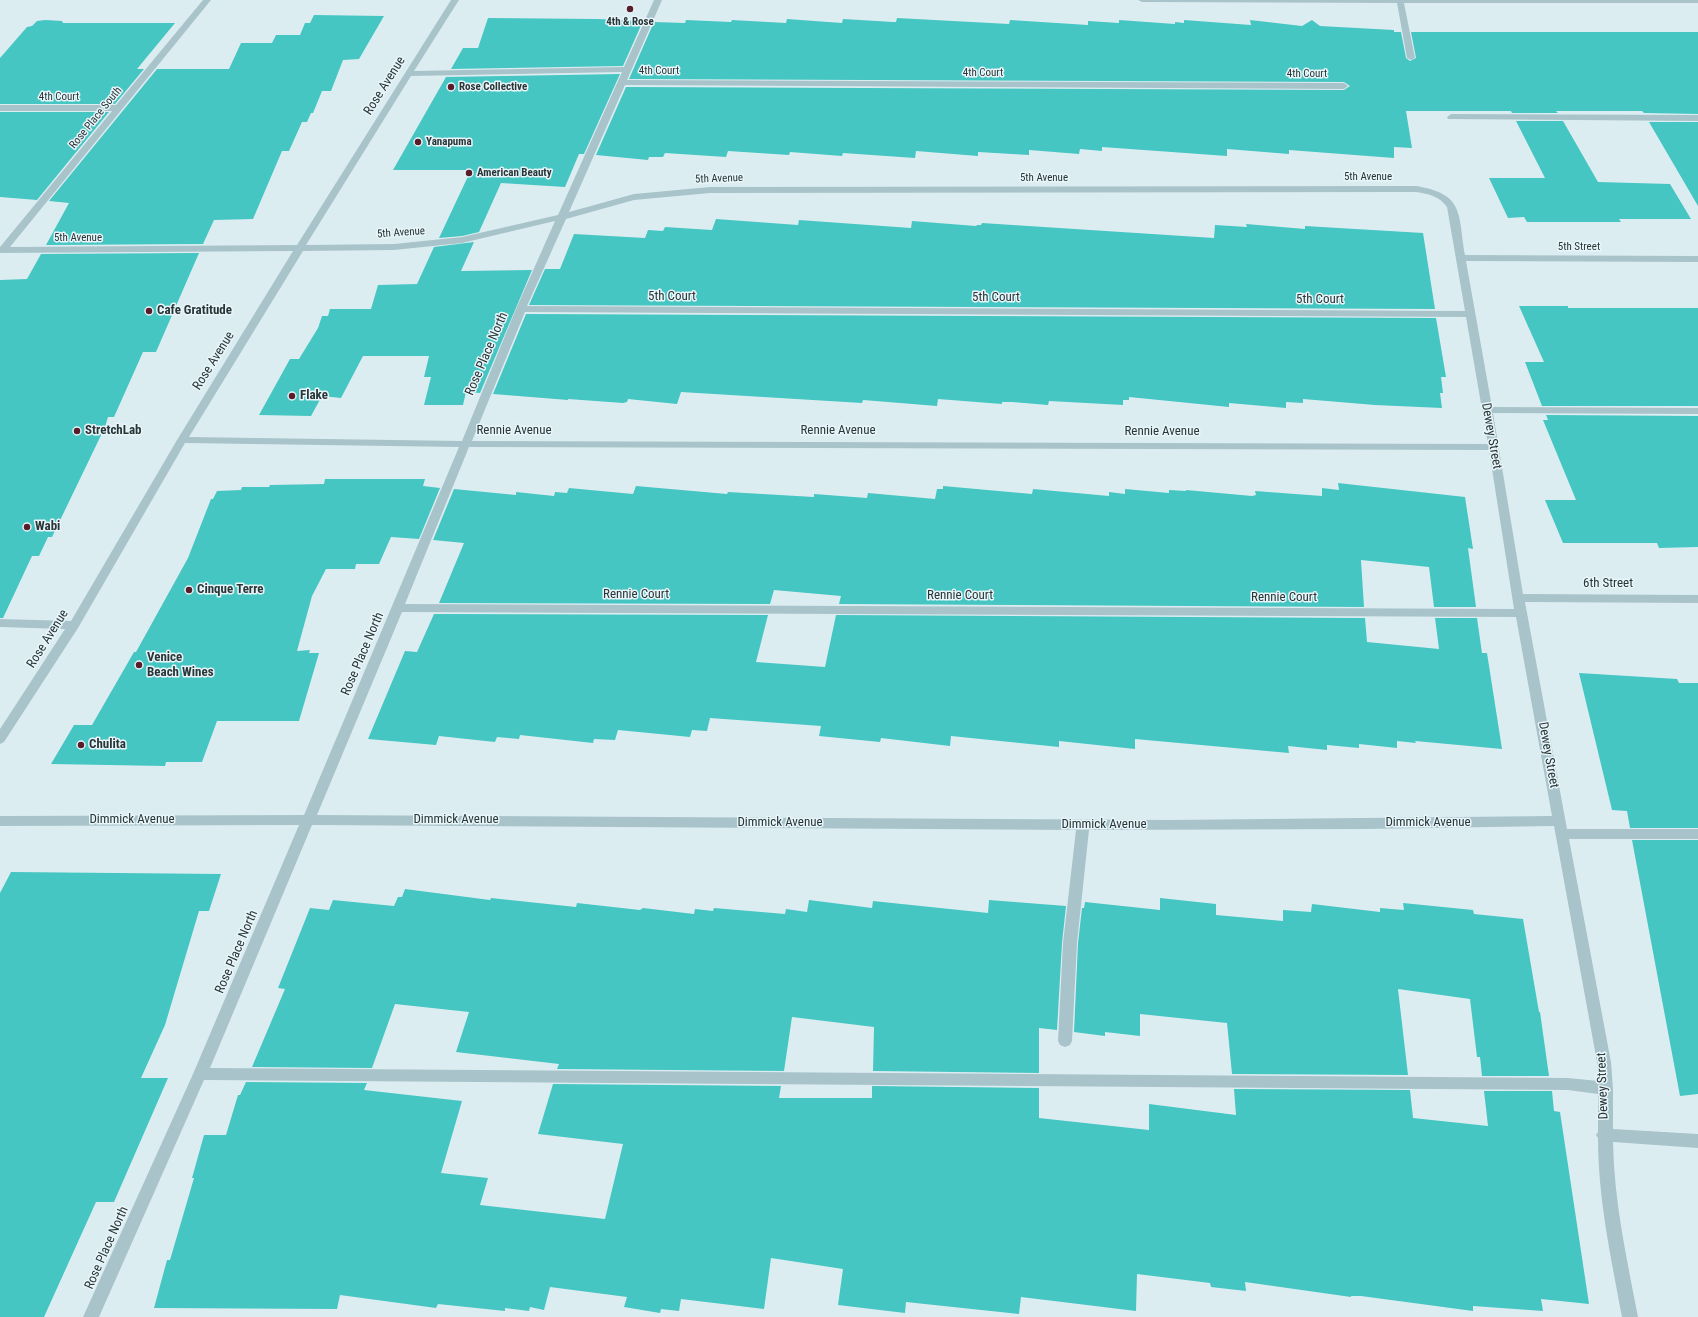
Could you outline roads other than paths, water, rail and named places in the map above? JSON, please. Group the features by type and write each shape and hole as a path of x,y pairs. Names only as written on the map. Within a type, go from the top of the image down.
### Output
{"street":[{"name":"Rose Place South","path":"2,250 207,0"},
{"name":"Rose Avenue","path":"0,739 74,624 182,440 455,0"},
{"name":"Rose Place North","path":"91,1317 200,1074 398,608 521,309 626,69 658,0"},
{"path":"1142,0 1698,1"},
{"path":"1400,1 1411,58"},
{"path":"409,74 626,69"},
{"name":"4th Court","path":"621,82 1344,86"},
{"name":"4th Court","path":"0,108 118,108"},
{"path":"1450,117 1698,118"},
{"name":"5th Avenue","path":"2,250 394,247 455,241 561,217 634,197 710,190 1416,189 1430,191 1444,197"},
{"name":"Dewey Street","path":"1444,197 1452,208 1494,446 1518,598 1604,1062 1606,1089 1604,1134 1609,1199 1630,1317"},
{"name":"5th Street","path":"1461,258 1698,259"},
{"name":"5th Court","path":"521,309 1470,314"},
{"path":"1487,410 1698,411"},
{"name":"Rennie Avenue","path":"182,440 465,444 1494,446"},
{"name":"6th Street","path":"1518,598 1698,599"},
{"name":"Rennie Court","path":"398,608 1522,613"},
{"path":"0,623 74,624"},
{"name":"Dimmick Avenue","path":"0,820 308,819 1083,826 1561,827 1698,834"},
{"path":"1065,1041 1070,943 1083,826"},
{"path":"200,1074 1560,1084 1606,1089"},
{"path":"1604,1134 1698,1141"}],"place":[{"name":"4th & Rose","path":"630,9"},
{"name":"Rose Collective","path":"451,87"},
{"name":"Yanapuma","path":"418,142"},
{"name":"American Beauty","path":"469,173"},
{"name":"Cafe Gratitude","path":"149,311"},
{"name":"Flake","path":"292,396"},
{"name":"StretchLab","path":"77,431"},
{"name":"Wabi","path":"27,527"},
{"name":"Cinque Terre","path":"189,590"},
{"name":"Venice Beach Wines","path":"139,665"},
{"name":"Chulita","path":"81,745"}]}
